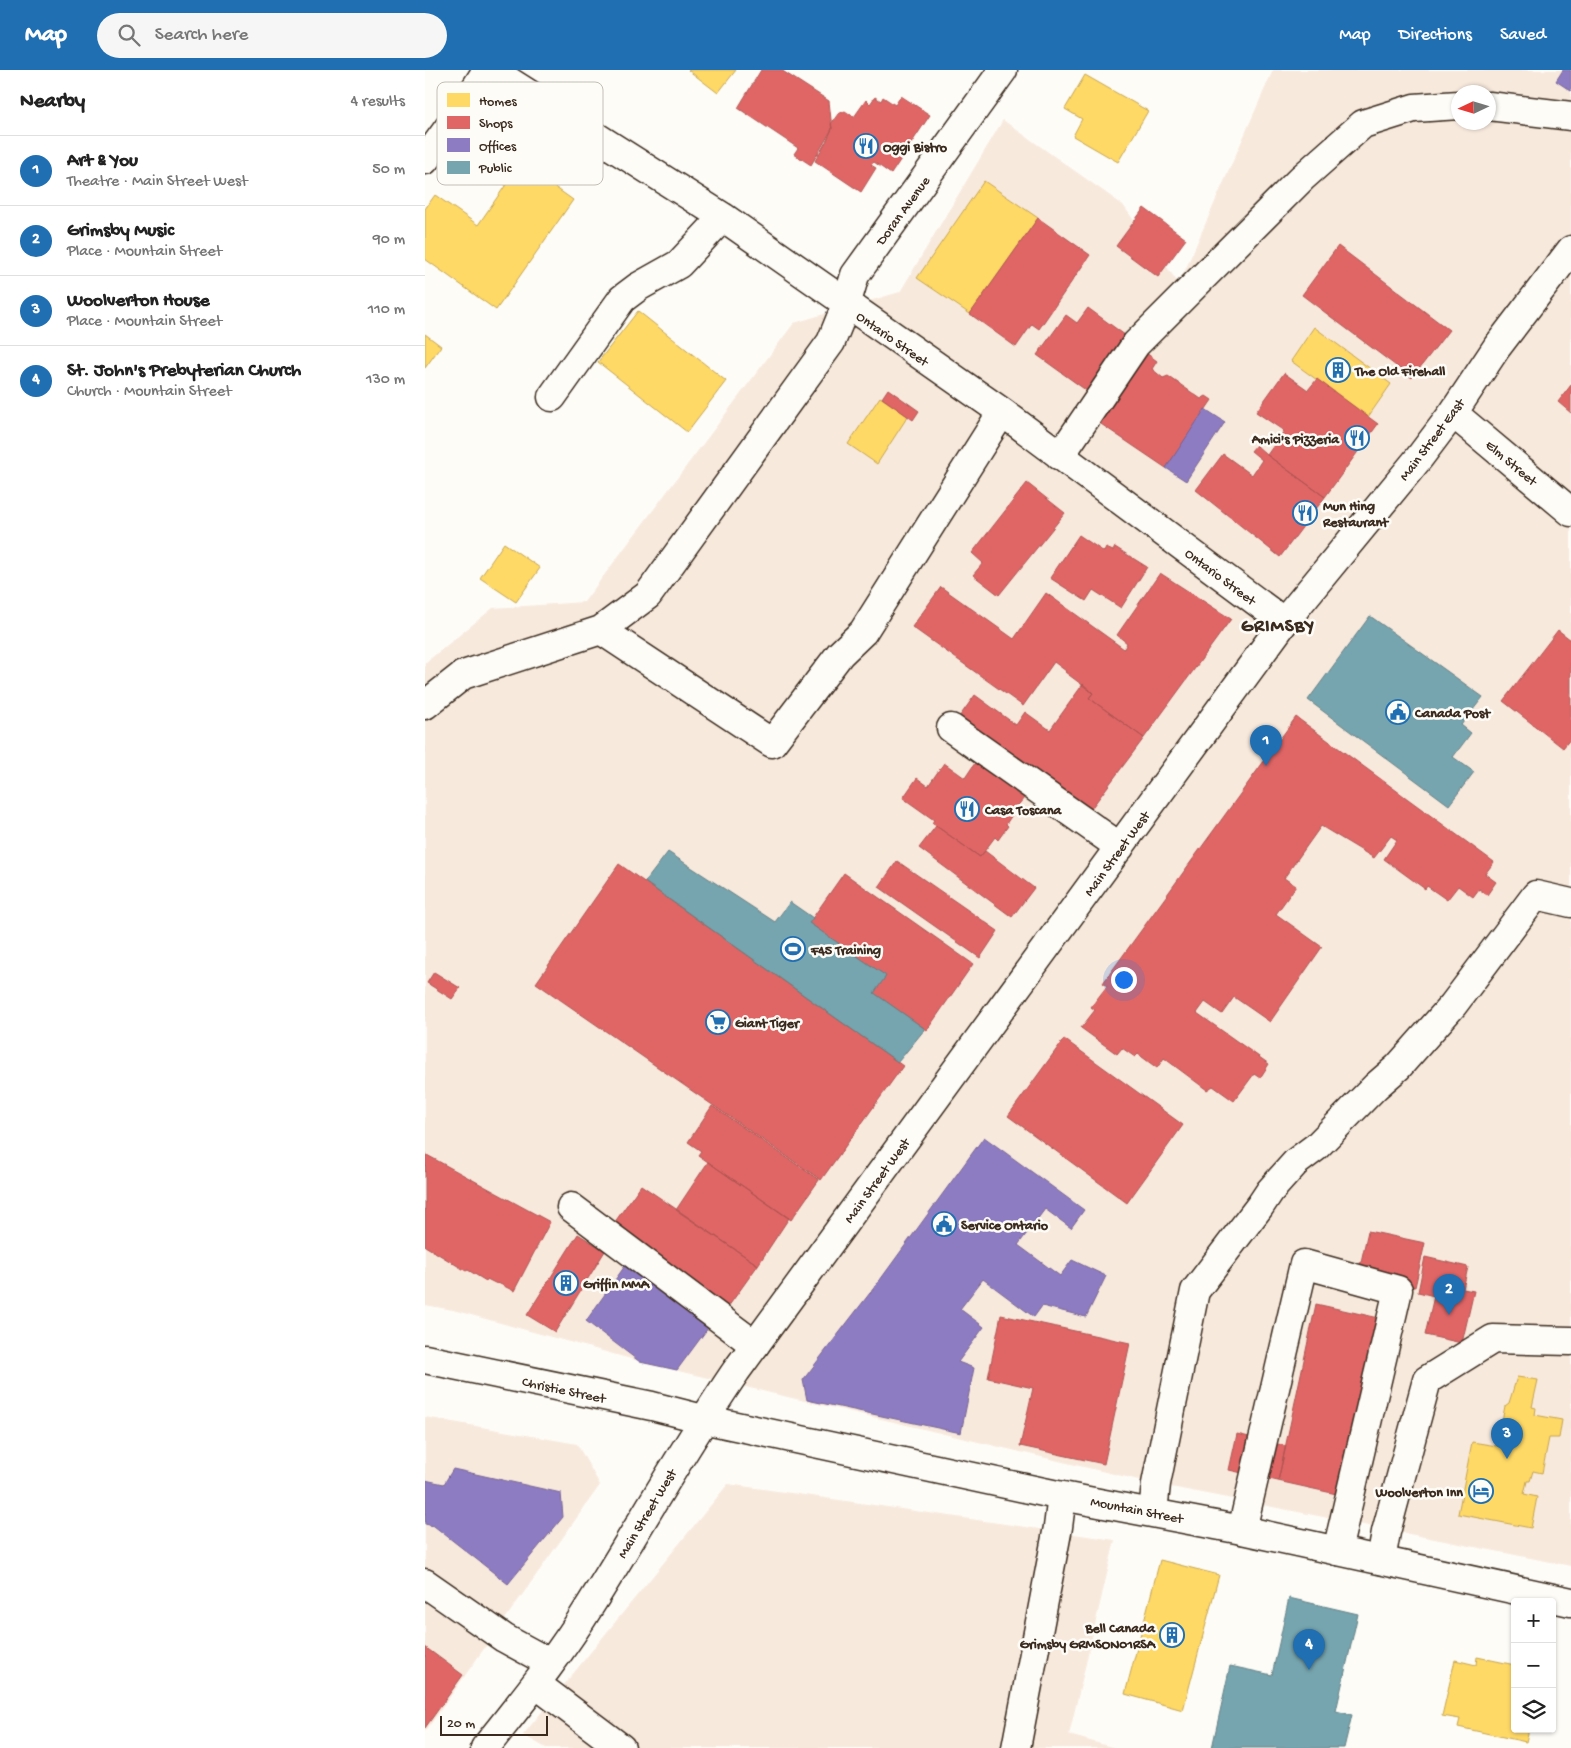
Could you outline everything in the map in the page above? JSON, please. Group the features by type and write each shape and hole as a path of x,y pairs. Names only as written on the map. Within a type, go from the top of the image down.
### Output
{"main road":[{"path":"479,82 487,70"},
{"name":"Ontario Street","path":"491,70 510,82"},
{"name":"Doran Avenue","path":"425,705 463,675 601,630 648,595 831,342 847,305 855,274 1003,70"},
{"path":"1060,456 1136,344 1302,178 1363,124 1414,108 1451,106"},
{"path":"1496,107 1571,116"},
{"name":"Ontario Street","path":"603,141 723,218 1001,412 1284,622"},
{"path":"425,160 437,144"},
{"path":"552,397 622,299 638,287 679,264 723,218"},
{"name":"Main Street East","path":"1284,622 1419,458 1453,413 1497,347 1571,250"},
{"path":"601,630 772,743 840,654 863,632 1001,412"},
{"name":"Elm Street","path":"1453,413 1571,512"},
{"name":"Main Street West","path":"485,1748 543,1673 591,1606 703,1419 755,1345 1284,622"},
{"path":"951,728 1120,847"},
{"path":"1153,1512 1156,1484 1195,1291 1260,1206 1269,1191 1296,1162 1316,1146 1376,1086 1398,1067 1453,1005 1536,895 1571,903"},
{"path":"571,1207 755,1345"},
{"path":"1242,1530 1304,1264 1398,1290 1337,1551"},
{"path":"1381,1560 1386,1532 1427,1380 1493,1339 1571,1341"},
{"name":"Christie Street","path":"425,1360 652,1406 703,1419"},
{"name":"Mountain Street","path":"703,1419 1062,1496 1242,1530 1571,1602"},
{"path":"1016,1748 1058,1527 1062,1496"},
{"path":"425,1583 503,1638 543,1673 621,1748"}],"shaded area":[{"path":"1273,70 1571,70 1571,1566 1156,1484 657,1366 453,1310 425,1305 425,663 493,608 584,602 794,323 900,292 1003,120 1123,205 1179,284"},
{"path":"425,1417 577,1444 600,1485 425,1732"},
{"path":"728,1484 1115,1540 1069,1735 1115,1748 546,1748 523,1735"}],"building: Homes":[{"path":"688,70 736,70 718,93"},
{"path":"1085,75 1148,111 1118,162 1073,136 1082,119 1065,109"},
{"path":"984,181 1038,218 970,314 917,278"},
{"path":"506,185 552,185 573,200 496,310 425,259 425,209 435,195 478,225"},
{"path":"638,311 726,381 687,432 598,362"},
{"name":"The Old Firehall","path":"1314,327 1391,384 1368,417 1291,361"},
{"path":"425,334 441,346 425,368"},
{"path":"880,397 908,416 877,464 848,444"},
{"path":"504,543 540,568 516,602 480,578"},
{"path":"1517,1377 1538,1380 1532,1407 1536,1408 1535,1415 1562,1420 1559,1438 1549,1438 1542,1473 1533,1471 1530,1481 1527,1481 1524,1494 1537,1497 1531,1528 1458,1514 1472,1442 1497,1446 1505,1406 1509,1403"},
{"name":"Bell Canada Grimsby GRMSON01RSA","path":"1160,1560 1219,1575 1183,1710 1125,1694"},
{"path":"1477,1657 1511,1664 1511,1733 1528,1733 1526,1742 1458,1727 1460,1719 1442,1716 1455,1660 1476,1665"}],"building: Shops":[{"path":"761,70 781,70 829,101 832,129 811,165 794,154 798,148 738,108"},
{"name":"Oggi Bistro","path":"901,96 930,115 891,174 874,162 871,165 876,168 861,192 815,161 832,129 831,124 838,114 845,111 854,117 866,100 870,104 875,97 881,101 883,97 895,105"},
{"path":"1144,208 1186,239 1158,277 1116,246"},
{"path":"1038,218 1090,255 1039,329 1032,324 1016,347 970,314"},
{"path":"1338,246 1449,330 1412,378 1302,295"},
{"path":"1088,308 1133,341 1094,396 1037,355 1066,315 1077,323"},
{"path":"1146,353 1157,361 1152,369 1163,378 1168,376 1201,399 1206,396 1212,400 1166,468 1098,422"},
{"path":"1284,373 1308,390 1317,379 1378,424 1325,497 1267,455 1284,431 1256,412"},
{"path":"1571,385 1571,413 1558,402"},
{"path":"888,389 919,411 913,420 882,398"},
{"path":"1256,445 1325,497 1280,557 1196,490 1223,454 1252,475 1262,460 1251,451"},
{"path":"1027,483 1065,513 999,595 973,575 983,563 972,553"},
{"path":"1079,535 1104,552 1106,548 1113,551 1115,547 1147,567 1121,608 1093,590 1086,601 1050,578"},
{"path":"1160,573 1231,619 1144,738 1089,698 1093,693 1054,662 1023,706 912,627 941,587 1014,639 1046,593 1124,649 1127,643 1117,635"},
{"path":"1558,630 1571,640 1571,738 1563,748 1503,701"},
{"path":"1083,684 1093,693 1089,698 1144,738 1087,814 957,720 975,695 1016,725 1025,712 1050,730"},
{"path":"1296,717 1494,862 1485,874 1496,882 1487,895 1479,889 1473,897 1458,886 1447,900 1427,886 1425,889 1384,859 1397,840 1391,836 1374,858 1321,826 1284,878 1296,886 1276,914 1322,947 1270,1022 1234,997 1222,1014 1205,1002 1197,1013 1269,1064 1260,1078 1254,1074 1234,1101 1213,1086 1207,1090 1164,1058 1157,1068 1138,1054 1135,1057 1122,1048 1117,1054 1081,1028 1095,1010 1091,1007 1107,986 1103,983"},
{"name":"Casa Toscana","path":"977,760 1018,789 1016,793 1024,798 1015,809 1006,824 1008,826 998,840 995,837 980,857 932,823 934,820 903,798 917,778 928,786 944,763 965,778"},
{"path":"936,826 980,857 985,851 1034,888 1012,917 919,848"},
{"path":"897,861 998,931 980,958 879,887"},
{"name":"Giant Tiger","path":"619,864 903,1066 821,1180 536,983"},
{"path":"844,873 973,964 927,1030 874,993 886,976 809,923"},
{"path":"434,972 460,988 452,999 427,983"},
{"path":"1064,1039 1183,1125 1127,1203 1008,1116"},
{"path":"712,1106 819,1180 791,1220 698,1155 701,1151 688,1142"},
{"path":"425,1154 550,1222 514,1291 487,1279 486,1281 468,1270 466,1271 425,1246"},
{"path":"708,1162 789,1218 758,1265 676,1210"},
{"path":"641,1185 758,1265 728,1307 612,1226"},
{"path":"1368,1231 1425,1243 1415,1287 1358,1275"},
{"name":"Griffin MMA","path":"578,1234 605,1251 555,1332 527,1315"},
{"path":"1425,1257 1468,1267 1463,1289 1474,1291 1462,1343 1425,1335 1434,1296 1418,1292"},
{"path":"1316,1304 1379,1318 1341,1495 1278,1481"},
{"path":"1001,1315 1130,1343 1104,1464 1020,1446 1033,1388 988,1378"},
{"path":"1237,1434 1286,1446 1278,1481 1229,1470"},
{"path":"425,1647 463,1675 425,1728"}],"building: Offices":[{"path":"1563,70 1571,70 1571,91 1556,81"},
{"path":"1205,409 1225,422 1186,481 1166,468"},
{"path":"984,1137 1084,1210 1071,1228 1045,1209 1018,1245 1060,1276 1072,1260 1106,1276 1086,1317 1042,1306 1034,1317 983,1279 960,1309 984,1327 958,1362 974,1368 961,1433 807,1400 803,1380 880,1280"},
{"path":"627,1263 711,1324 677,1370 640,1362 586,1321"},
{"path":"453,1469 561,1493 563,1517 508,1584 434,1526 425,1524 425,1480 444,1484"}],"building: Public":[{"name":"Canada Post","path":"1370,616 1483,697 1461,725 1471,733 1453,757 1474,772 1449,805 1308,700"},
{"name":"F45 Training","path":"668,852 775,922 790,902 813,918 809,923 886,976 874,993 925,1029 898,1062 645,882"},
{"path":"1289,1598 1358,1614 1336,1711 1352,1715 1344,1748 1212,1748 1230,1666 1272,1675"}],"place":[{"name":"Oggi Bistro","path":"866,146"},
{"name":"The Old Firehall","path":"1338,370"},
{"name":"Amici's Pizzeria","path":"1357,438"},
{"name":"Mun Hing Restaurant","path":"1305,513"},
{"name":"Canada Post","path":"1398,712"},
{"name":"Art & You","path":"1266,766"},
{"name":"Casa Toscana","path":"967,809"},
{"name":"F45 Training","path":"793,949"},
{"name":"Giant Tiger","path":"718,1022"},
{"name":"Service Ontario","path":"944,1224"},
{"name":"Griffin MMA","path":"566,1283"},
{"name":"Grimsby Music","path":"1449,1315"},
{"name":"Woolverton House","path":"1507,1459"},
{"name":"Woolverton Inn","path":"1481,1491"},
{"name":"Bell Canada Grimsby GRMSON01RSA","path":"1172,1635"},
{"name":"St. John's Prebyterian Church","path":"1309,1670"}],"district":[{"name":"GRIMSBY","path":"1278,624"}]}
